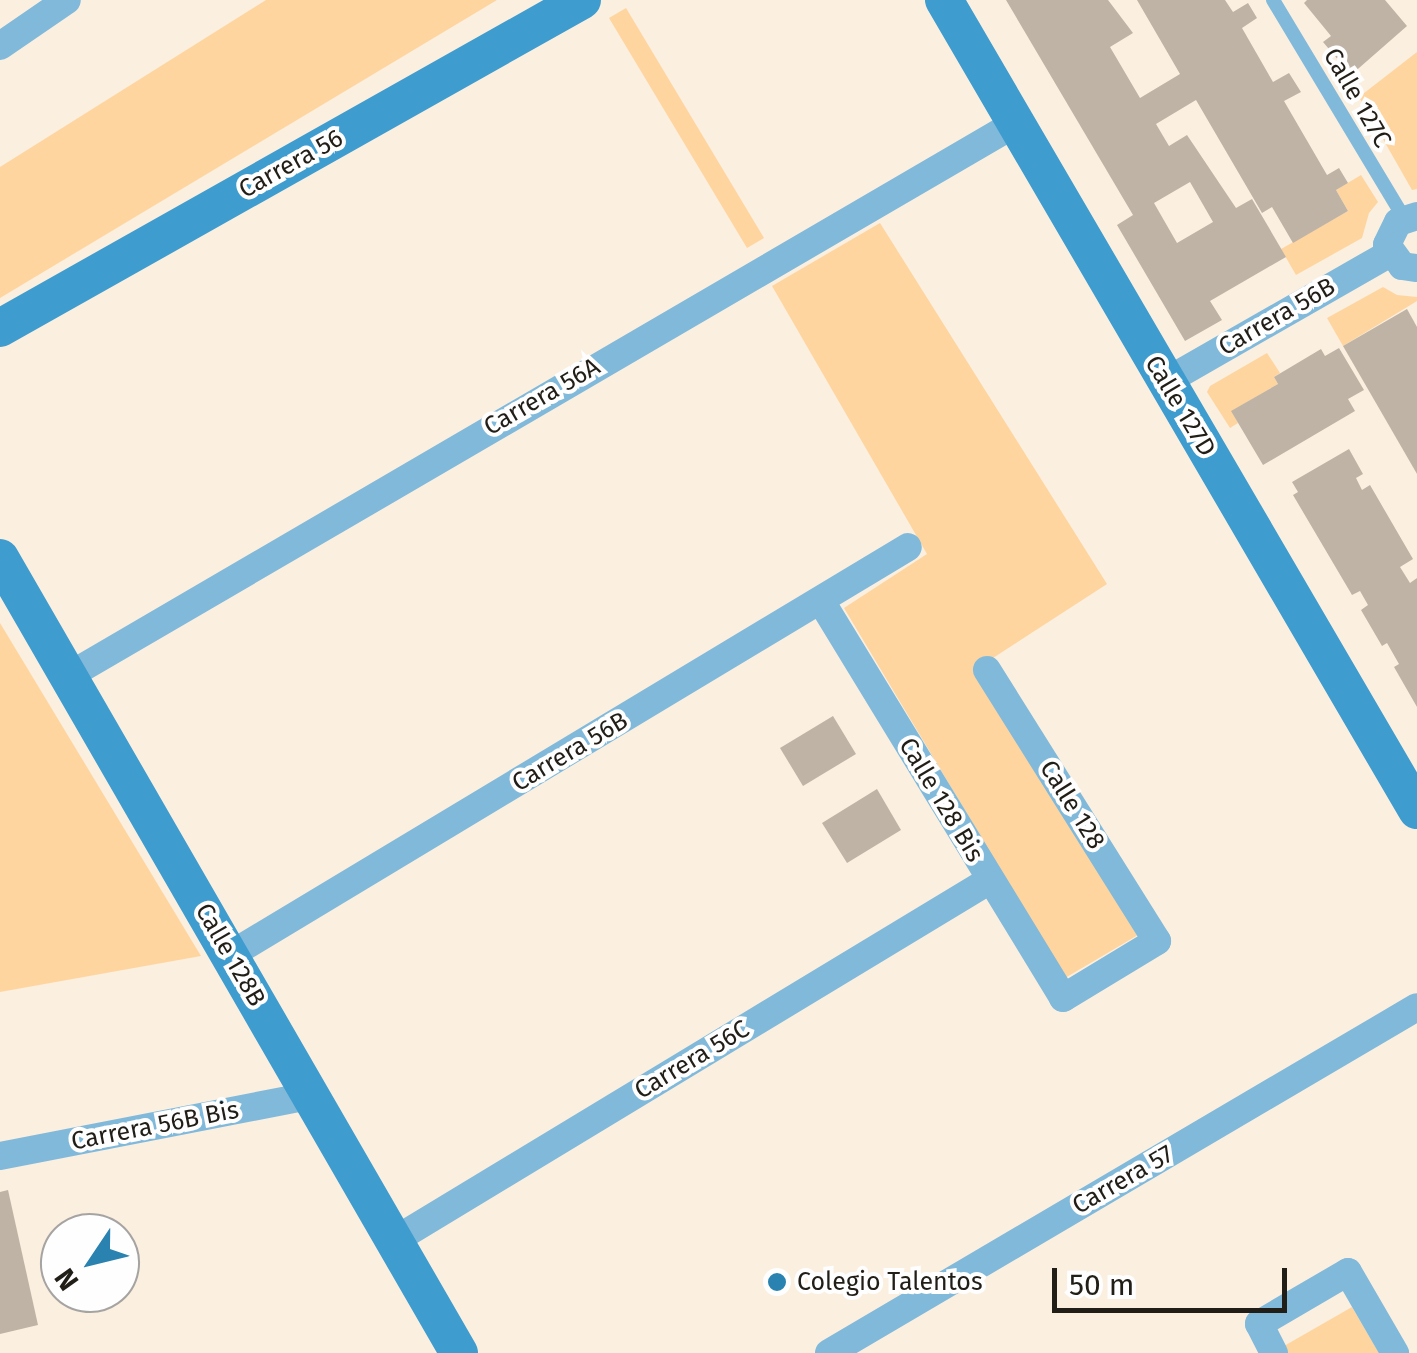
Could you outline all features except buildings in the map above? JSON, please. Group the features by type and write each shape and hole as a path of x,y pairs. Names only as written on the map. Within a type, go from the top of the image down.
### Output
{"street":[{"path":"0,46 67,0"},
{"name":"Carrera 56","path":"0,328 582,0"},
{"name":"Calle 127D","path":"944,0 1417,810"},
{"name":"Carrera 56A","path":"70,675 1016,124"},
{"path":"1411,217 1388,236 1390,253 1402,266 1417,268"},
{"name":"Carrera 56B","path":"1165,382 1390,253"},
{"name":"Carrera 56B","path":"230,955 908,546"},
{"name":"Calle 128B","path":"0,558 458,1353"},
{"name":"Calle 128 Bis","path":"822,601 1063,998"},
{"name":"Calle 128","path":"987,670 1157,941 1063,998"},
{"name":"Carrera 56C","path":"394,1240 990,880"},
{"name":"Carrera 57","path":"829,1353 1417,1007"},
{"name":"Carrera 56B Bis","path":"0,1156 310,1096"},
{"path":"1274,1353 1258,1324 1348,1272 1396,1353"}],"lane":[{"name":"Calle 127C","path":"1273,0 1411,217"}],"shaded area":[{"path":"266,0 497,0 0,298 0,167"},
{"path":"626,8 764,238 747,248 609,18"},
{"path":"1417,52 1417,189 1412,190 1359,97"},
{"path":"1361,175 1378,202 1369,213 1362,238 1296,275 1281,249 1348,211 1336,190"},
{"path":"880,223 1107,584 976,669 1138,935 1065,978 844,608 927,554 772,286"},
{"path":"1383,287 1397,295 1417,297 1417,301 1343,346 1327,318"},
{"path":"1267,353 1280,373 1274,377 1278,384 1232,411 1238,423 1230,428 1207,392 1210,386"},
{"path":"0,623 201,956 0,992"},
{"path":"1352,1307 1379,1353 1288,1353 1284,1346"}],"place":[{"name":"Colegio Talentos","path":"777,1282"}]}
